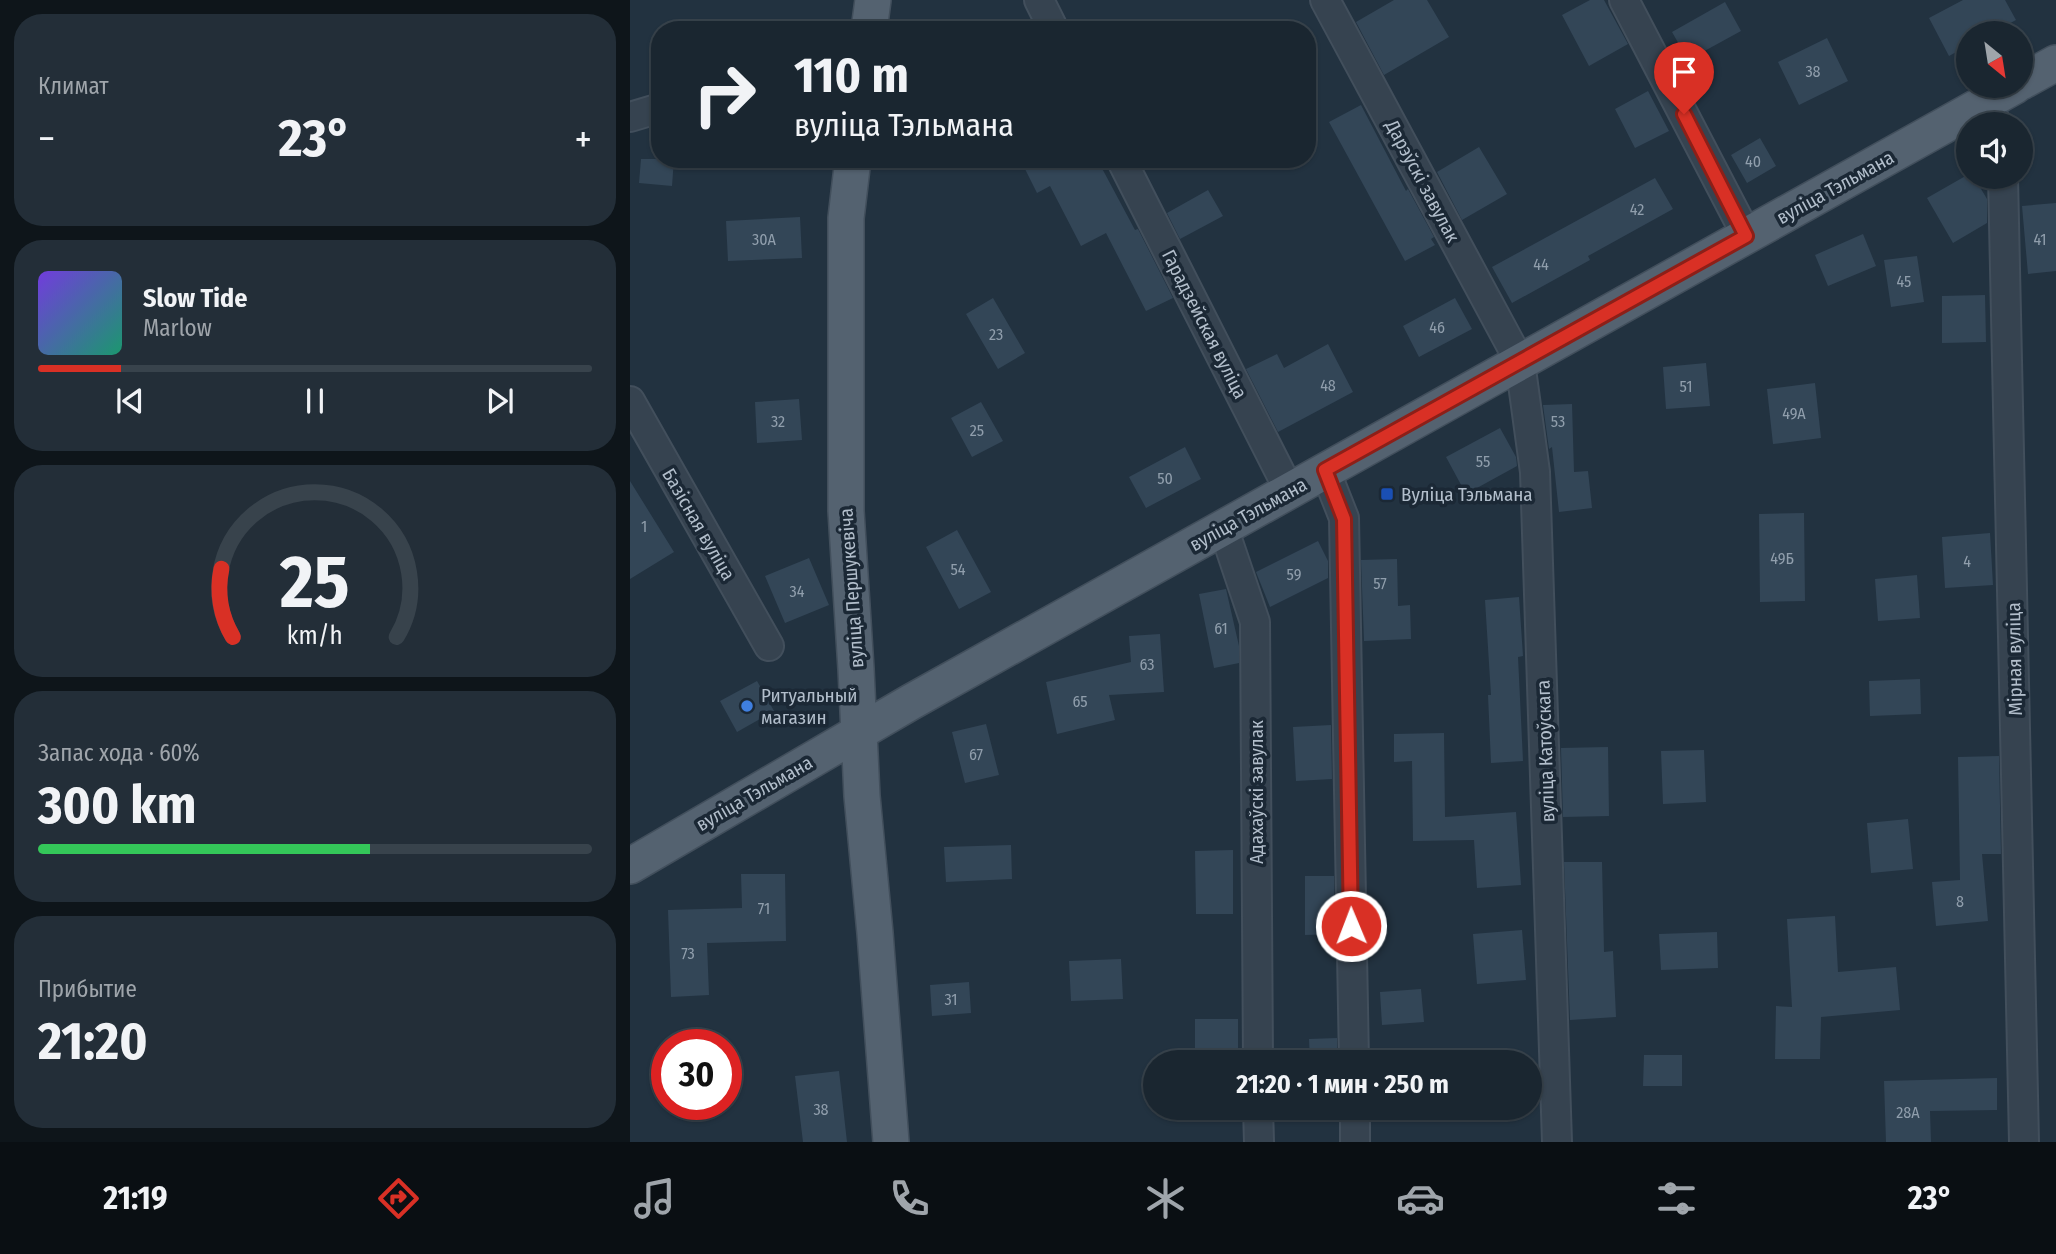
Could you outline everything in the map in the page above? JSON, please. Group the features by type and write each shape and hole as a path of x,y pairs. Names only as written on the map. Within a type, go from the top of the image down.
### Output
{"main road":[{"path":"870,21 873,0"},
{"path":"2034,75 2056,63"},
{"name":"вуліца Тэльмана","path":"630,866 859,732 1289,490 1746,236 1999,104"},
{"name":"вуліца Першукевіча","path":"852,168 846,218 846,511 862,796 891,1142"}],"street":[{"path":"1039,0 1050,21"},
{"name":"Дарэўскі завулак","path":"1325,0 1520,362"},
{"path":"1623,0 1746,236"},
{"path":"630,117 651,111"},
{"name":"Гарадзейская вуліца","path":"1126,168 1289,490"},
{"name":"Мірная вуліца","path":"2003,189 2024,1142"},
{"name":"вуліца Катоўскага","path":"1520,362 1535,472 1557,1142"},
{"name":"Базісная вуліца","path":"630,401 769,646"},
{"path":"1325,470 1344,519 1354,1050"},
{"name":"Адахаўскі завулак","path":"1223,527 1255,622 1258,1050"},
{"path":"1258,1120 1259,1142"},
{"path":"1354,1120 1355,1142"}],"building":[{"path":"1394,0 1427,0 1449,37 1384,75 1356,22"},
{"path":"1590,0 1604,0 1628,44 1589,66 1562,15"},
{"path":"1963,0 2005,0 2016,20 1956,21 1956,52 1949,56 1929,18"},
{"path":"1725,2 1741,31 1688,60 1672,32"},
{"path":"1827,38 1848,81 1799,105 1778,62"},
{"path":"1648,91 1669,131 1635,148 1615,109"},
{"path":"1361,105 1406,191 1408,189 1434,237 1431,239 1435,245 1405,261 1329,122"},
{"path":"1760,138 1776,166 1747,183 1731,155"},
{"path":"1479,147 1507,194 1462,220 1437,172"},
{"path":"641,159 651,159 651,168 673,168 672,186 639,183"},
{"path":"1024,168 1102,168 1135,230 1138,229 1173,298 1146,311 1106,233 1081,246 1050,186 1037,193"},
{"path":"1655,178 1673,209 1588,256 1590,260 1512,303 1492,267"},
{"path":"1956,181 1956,189 1981,189 1987,199 1987,223 1953,243 1927,198"},
{"path":"1208,190 1223,216 1180,239 1167,213"},
{"path":"2056,203 2056,271 2028,274 2022,206"},
{"path":"800,217 802,258 728,261 726,221"},
{"path":"1863,234 1876,266 1828,286 1815,255"},
{"path":"1917,256 1924,302 1891,307 1884,260"},
{"path":"1985,295 1986,342 1942,343 1942,296"},
{"path":"993,298 1025,353 998,369 966,314"},
{"path":"1455,298 1472,329 1419,357 1403,326"},
{"path":"1328,344 1353,392 1278,432 1246,369 1277,354 1284,368"},
{"path":"1706,363 1710,406 1666,409 1663,367"},
{"path":"1815,383 1821,438 1773,444 1767,389"},
{"path":"799,399 802,440 757,443 755,402"},
{"path":"981,402 1003,441 972,457 951,418"},
{"path":"1572,404 1574,472 1588,471 1592,508 1559,512 1552,447 1549,449 1543,405"},
{"path":"1500,428 1516,457 1517,466 1466,494 1446,457"},
{"path":"1185,447 1201,479 1146,508 1129,477"},
{"path":"630,481 674,552 630,579"},
{"path":"1804,513 1805,601 1760,602 1759,514"},
{"path":"957,530 991,592 959,609 926,547"},
{"path":"1990,533 1993,585 1945,588 1942,537"},
{"path":"1318,541 1328,561 1328,578 1270,607 1256,572"},
{"path":"809,558 829,605 785,623 765,576"},
{"path":"1397,559 1398,606 1410,605 1411,639 1364,641 1361,560"},
{"path":"1917,575 1920,618 1878,621 1875,579"},
{"path":"1226,589 1239,646 1239,663 1214,668 1199,594"},
{"path":"1519,597 1523,656 1518,657 1523,761 1491,763 1488,695 1491,695 1485,600"},
{"path":"1160,634 1164,692 1109,695 1115,720 1057,734 1046,682 1131,662 1129,636"},
{"path":"1920,679 1921,714 1870,716 1869,681"},
{"name":"Ритуальный магазин","path":"757,681 774,711 737,732 720,701"},
{"path":"986,724 999,775 965,783 952,732"},
{"path":"1331,725 1332,779 1296,781 1293,727"},
{"path":"1444,733 1445,817 1516,812 1521,885 1477,888 1474,840 1413,841 1412,761 1394,762 1394,734"},
{"path":"1608,747 1609,816 1563,817 1561,748"},
{"path":"1704,750 1706,802 1663,804 1661,751"},
{"path":"1999,756 2001,854 1982,854 1988,921 1936,926 1932,882 1960,880 1958,757"},
{"path":"1908,819 1913,869 1871,873 1867,823"},
{"path":"1011,845 1012,879 946,882 944,847"},
{"path":"1233,850 1233,914 1196,914 1195,851"},
{"path":"1564,862 1602,862 1604,952 1613,951 1616,1017 1570,1020"},
{"path":"741,874 785,874 786,941 707,943 709,995 671,997 668,910 742,908"},
{"path":"1305,876 1334,876 1335,934 1305,935"},
{"path":"1835,916 1838,972 1896,967 1900,1010 1821,1017 1820,1059 1775,1059 1776,1006 1792,1007 1787,919"},
{"path":"1522,930 1526,980 1477,984 1473,934"},
{"path":"1717,932 1718,968 1661,970 1659,934"},
{"path":"1121,959 1123,999 1071,1001 1069,961"},
{"path":"969,982 971,1013 932,1016 930,985"},
{"path":"1421,989 1424,1022 1382,1025 1380,992"},
{"path":"1195,1019 1238,1019 1238,1050 1195,1050"},
{"path":"1337,1038 1337,1050 1309,1050 1309,1039"},
{"path":"1644,1055 1682,1055 1682,1086 1643,1086"},
{"path":"839,1071 847,1142 803,1142 795,1076"},
{"path":"1997,1078 1997,1110 1930,1111 1931,1142 1886,1142 1884,1081"}],"place":[{"name":"Вуліца Тэльмана","path":"1387,494"},
{"name":"Ритуальный магазин","path":"747,706"}],"route":[{"path":"1351,926 1344,519 1325,470 1746,236 1684,114"}]}
